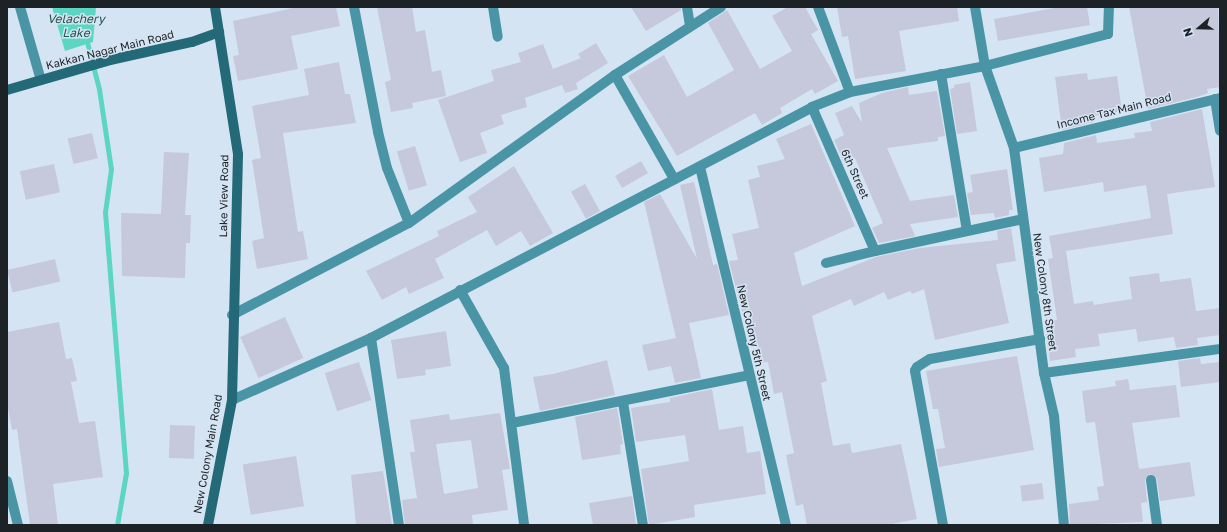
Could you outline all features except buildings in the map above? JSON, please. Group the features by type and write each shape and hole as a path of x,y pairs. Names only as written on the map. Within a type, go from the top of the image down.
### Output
{"street":[{"path":"20,7 41,80"},
{"name":"Lake View Road","path":"215,7 238,154 232,315"},
{"path":"354,7 378,132 387,168 409,223"},
{"path":"493,7 498,38"},
{"path":"687,7 690,24"},
{"path":"232,315 409,223 615,75 690,24 722,7"},
{"path":"818,7 850,92"},
{"name":"New Colony 8th Street","path":"975,7 985,66 1014,148 1044,373 1054,416 1064,525"},
{"path":"232,400 371,338 460,290 700,167 812,107 850,92 985,66 1108,34 1108,7"},
{"name":"Kakkan Nagar Main Road","path":"7,90 110,60 192,42 219,32"},
{"path":"941,74 967,231"},
{"path":"615,75 674,179"},
{"path":"1217,98 1220,131"},
{"name":"Income Tax Main Road","path":"1014,148 1217,98"},
{"name":"6th Street","path":"812,107 875,251"},
{"name":"New Colony 5th Street","path":"700,167 786,525"},
{"path":"826,263 1023,219"},
{"path":"460,290 504,368 524,525"},
{"name":"New Colony Main Road","path":"208,525 232,400 232,315"},
{"path":"371,338 398,525"},
{"path":"943,525 915,371 917,366 930,359 1040,339"},
{"path":"1044,373 1220,348"},
{"path":"512,423 623,402 750,374"},
{"path":"623,402 643,525"},
{"path":"1151,480 1157,525"},
{"path":"7,481 18,525"}],"water":[{"name":"Velachery Lake","path":"52,7 96,7 93,42 65,51"}],"waterway":[{"path":"86,38 99,89 111,169 105,212 126,473 117,525"}]}
